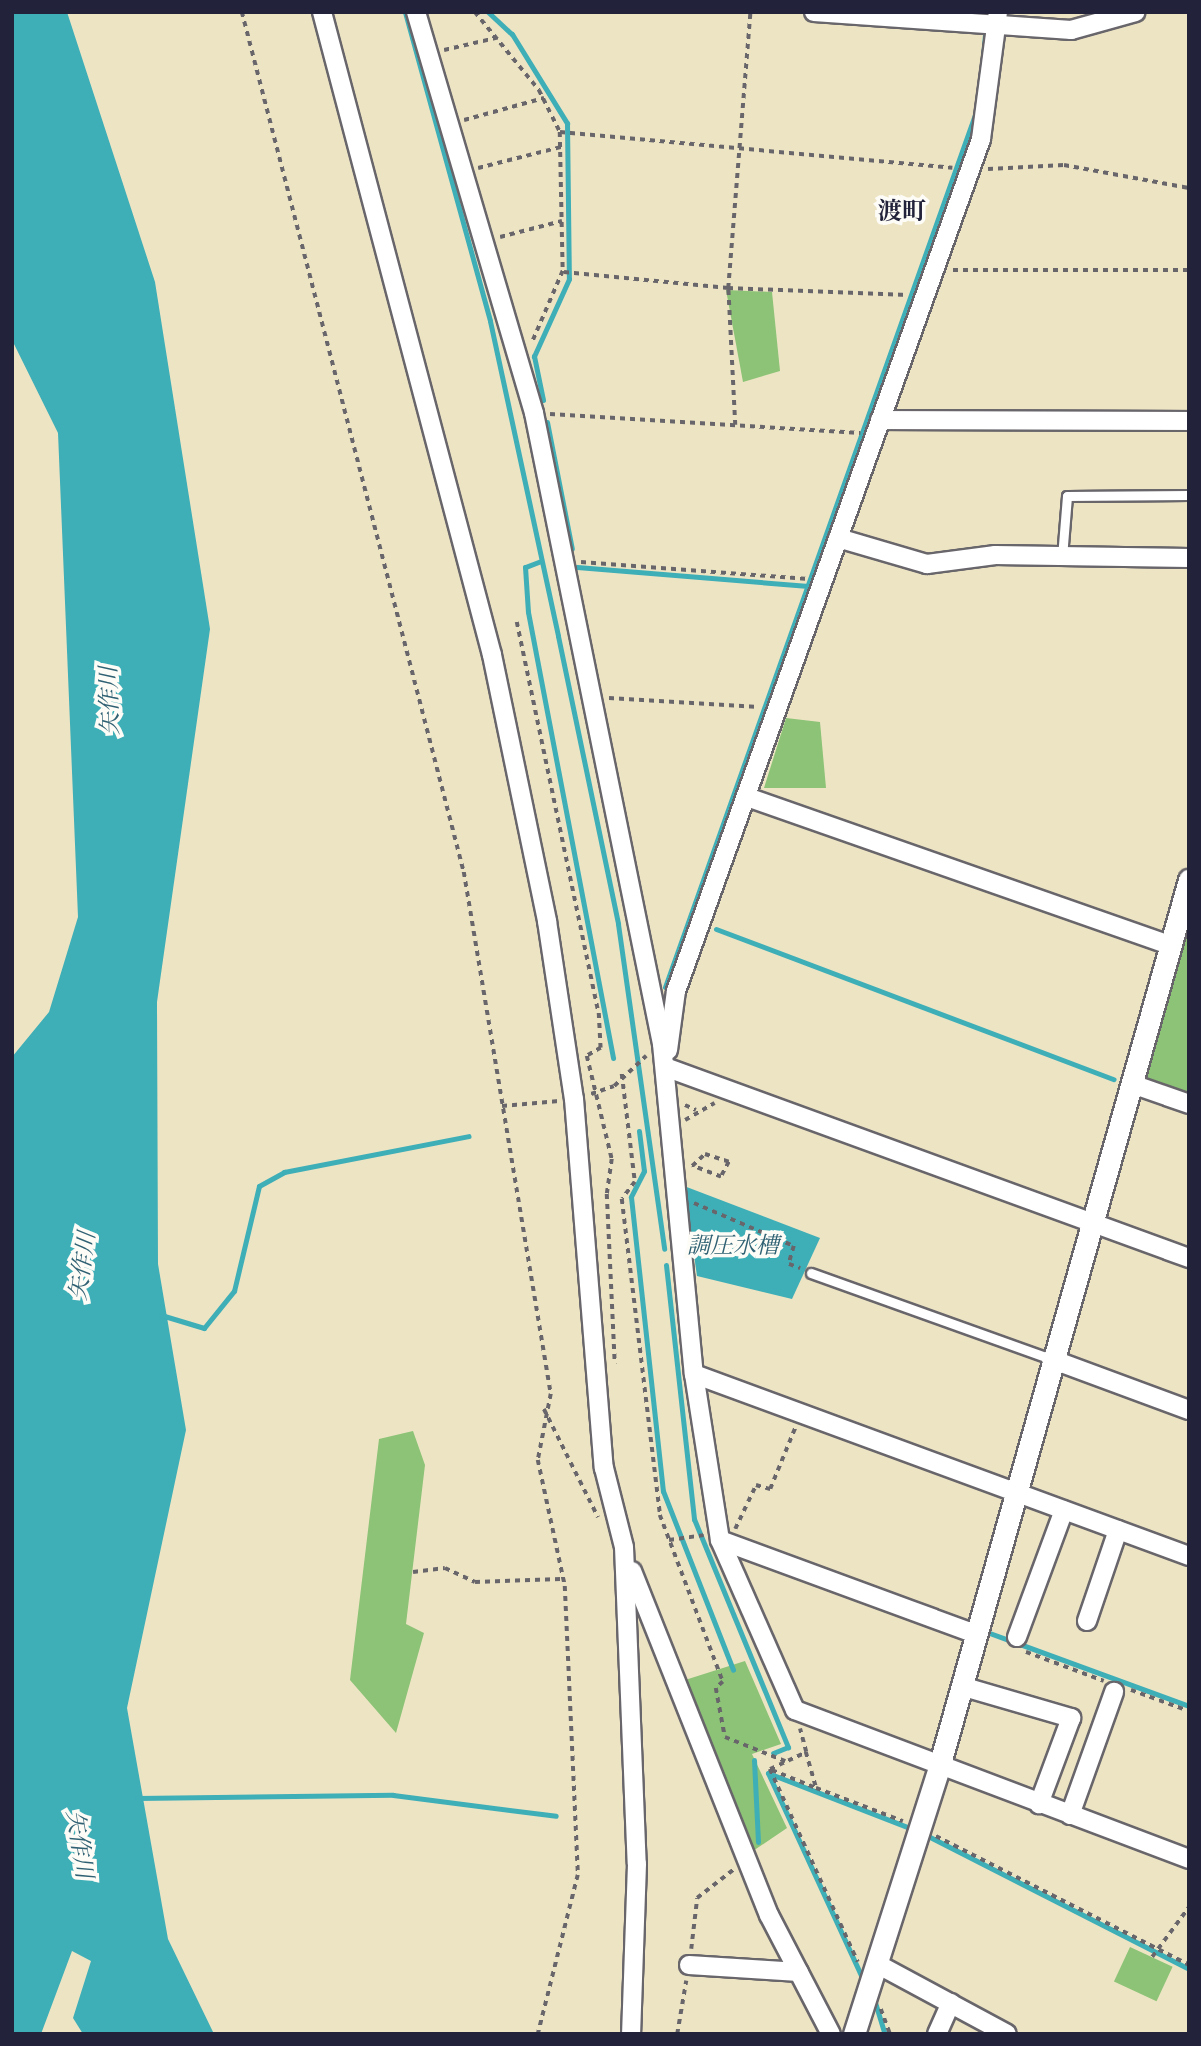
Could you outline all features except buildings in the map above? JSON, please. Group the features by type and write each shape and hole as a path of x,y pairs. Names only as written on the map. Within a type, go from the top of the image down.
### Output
{"street":[{"path":"322,12 492,655 547,921 574,1099 604,1468 624,1541 747,1859 831,2034"},
{"path":"416,12 534,413 662,1044 680,1198 694,1374 724,1542 796,1710 939,1767 1189,1859"},
{"path":"814,12 997,20 1071,30 1136,12"},
{"path":"666,1067 676,991 981,139 997,20"},
{"path":"877,427 1189,421"},
{"path":"838,538 927,564 995,555 1189,558"},
{"path":"747,797 1172,946"},
{"path":"854,2034 879,1965 939,1767 1013,1491 1189,880"},
{"path":"666,1067 1089,1225 1189,1258"},
{"path":"1132,1084 1189,1104"},
{"path":"1051,1359 1189,1410"},
{"path":"694,1374 1189,1556"},
{"path":"1015,1642 1064,1510"},
{"path":"1087,1621 1118,1530"},
{"path":"624,1541 637,1864 632,2034"},
{"path":"724,1542 975,1634"},
{"path":"961,1686 1071,1718 1040,1804"},
{"path":"1070,1815 1118,1688"},
{"path":"689,1965 799,1972"},
{"path":"879,1965 1007,2034"},
{"path":"937,2034 951,2003"}],"lane":[{"path":"1062,558 1067,496 1189,495"},
{"path":"811,1273 1051,1359"}],"path":[{"path":"242,12 464,872 551,1394 544,1409 538,1460 561,1579 578,1875 538,2034"},
{"path":"475,12 500,37 544,99 560,132 563,271 523,374"},
{"path":"735,425 728,288 750,12"},
{"path":"428,54 500,37"},
{"path":"449,124 544,99"},
{"path":"560,132 740,151 970,170 1064,165 1189,188"},
{"path":"463,172 561,147"},
{"path":"483,242 562,221"},
{"path":"934,270 1189,270"},
{"path":"563,271 728,288 925,295"},
{"path":"534,413 735,425 877,427"},
{"path":"564,560 824,580"},
{"path":"517,622 599,1013 601,1048 587,1056 600,1091 612,1159 607,1194 615,1376"},
{"path":"592,697 778,708"},
{"path":"502,1106 574,1099 600,1091 662,1044"},
{"path":"622,1074 635,1182 622,1199 660,1515 723,1682 716,1688 725,1737 785,1761"},
{"path":"705,1154 729,1162 721,1177 701,1174 692,1166 701,1161 705,1154"},
{"path":"680,1198 794,1246 789,1264 811,1273"},
{"path":"544,1409 593,1513 624,1541"},
{"path":"724,1542 756,1485 770,1489 801,1413"},
{"path":"669,1540 694,1532"},
{"path":"413,1572 445,1568 475,1583 561,1579"},
{"path":"1015,1642 1118,1688 1189,1711"},
{"path":"796,1710 816,1788"},
{"path":"770,1769 806,1752"},
{"path":"770,1769 921,1828 1189,1965"},
{"path":"770,1769 870,1988"},
{"path":"677,2034 697,1898 747,1859"},
{"path":"1152,1957 1189,1907"}],"green space":[{"path":"726,290 772,292 780,371 743,382"},
{"path":"786,718 820,722 826,788 764,788"},
{"path":"1189,918 1189,1095 1142,1078"},
{"path":"413,1431 425,1465 406,1624 424,1633 396,1733 350,1680 379,1439"},
{"path":"745,1661 781,1744 752,1754 787,1828 750,1853 689,1710 685,1680"},
{"path":"1130,1947 1173,1967 1157,2001 1114,1981"}],"water":[{"name":"矢作川","path":"12,12 67,12 155,282 210,629 157,1002 158,1264 186,1430 127,1708 168,1939 214,2034 83,2034 73,2018 91,1961 72,1951 41,2034 12,2034 12,1057 49,1012 78,917 58,433 12,340"},
{"name":"調圧水槽","path":"684,1186 820,1238 792,1299 697,1276"}],"waterway":[{"path":"405,12 490,321 558,636 618,924 664,1249"},
{"path":"488,12 512,34 567,123 569,279 534,356 543,400"},
{"path":"982,68 987,12"},
{"path":"665,987 977,109"},
{"path":"547,422 572,549"},
{"path":"541,561 525,567 528,612 613,1058"},
{"path":"577,567 808,586"},
{"path":"716,929 1114,1079"},
{"path":"639,1131 644,1171 631,1197 663,1491 733,1670"},
{"path":"161,1315 204,1328 234,1291 259,1186 284,1172 469,1136"},
{"path":"666,1265 694,1519 788,1747 773,1753"},
{"path":"984,1631 1189,1706"},
{"path":"754,1760 758,1842"},
{"path":"768,1773 863,1980"},
{"path":"768,1773 915,1830"},
{"path":"137,1798 393,1795 556,1816"},
{"path":"924,1834 1189,1969"},
{"path":"874,1999 885,2034"}],"district":[{"name":"渡町","path":"902,211"}]}
